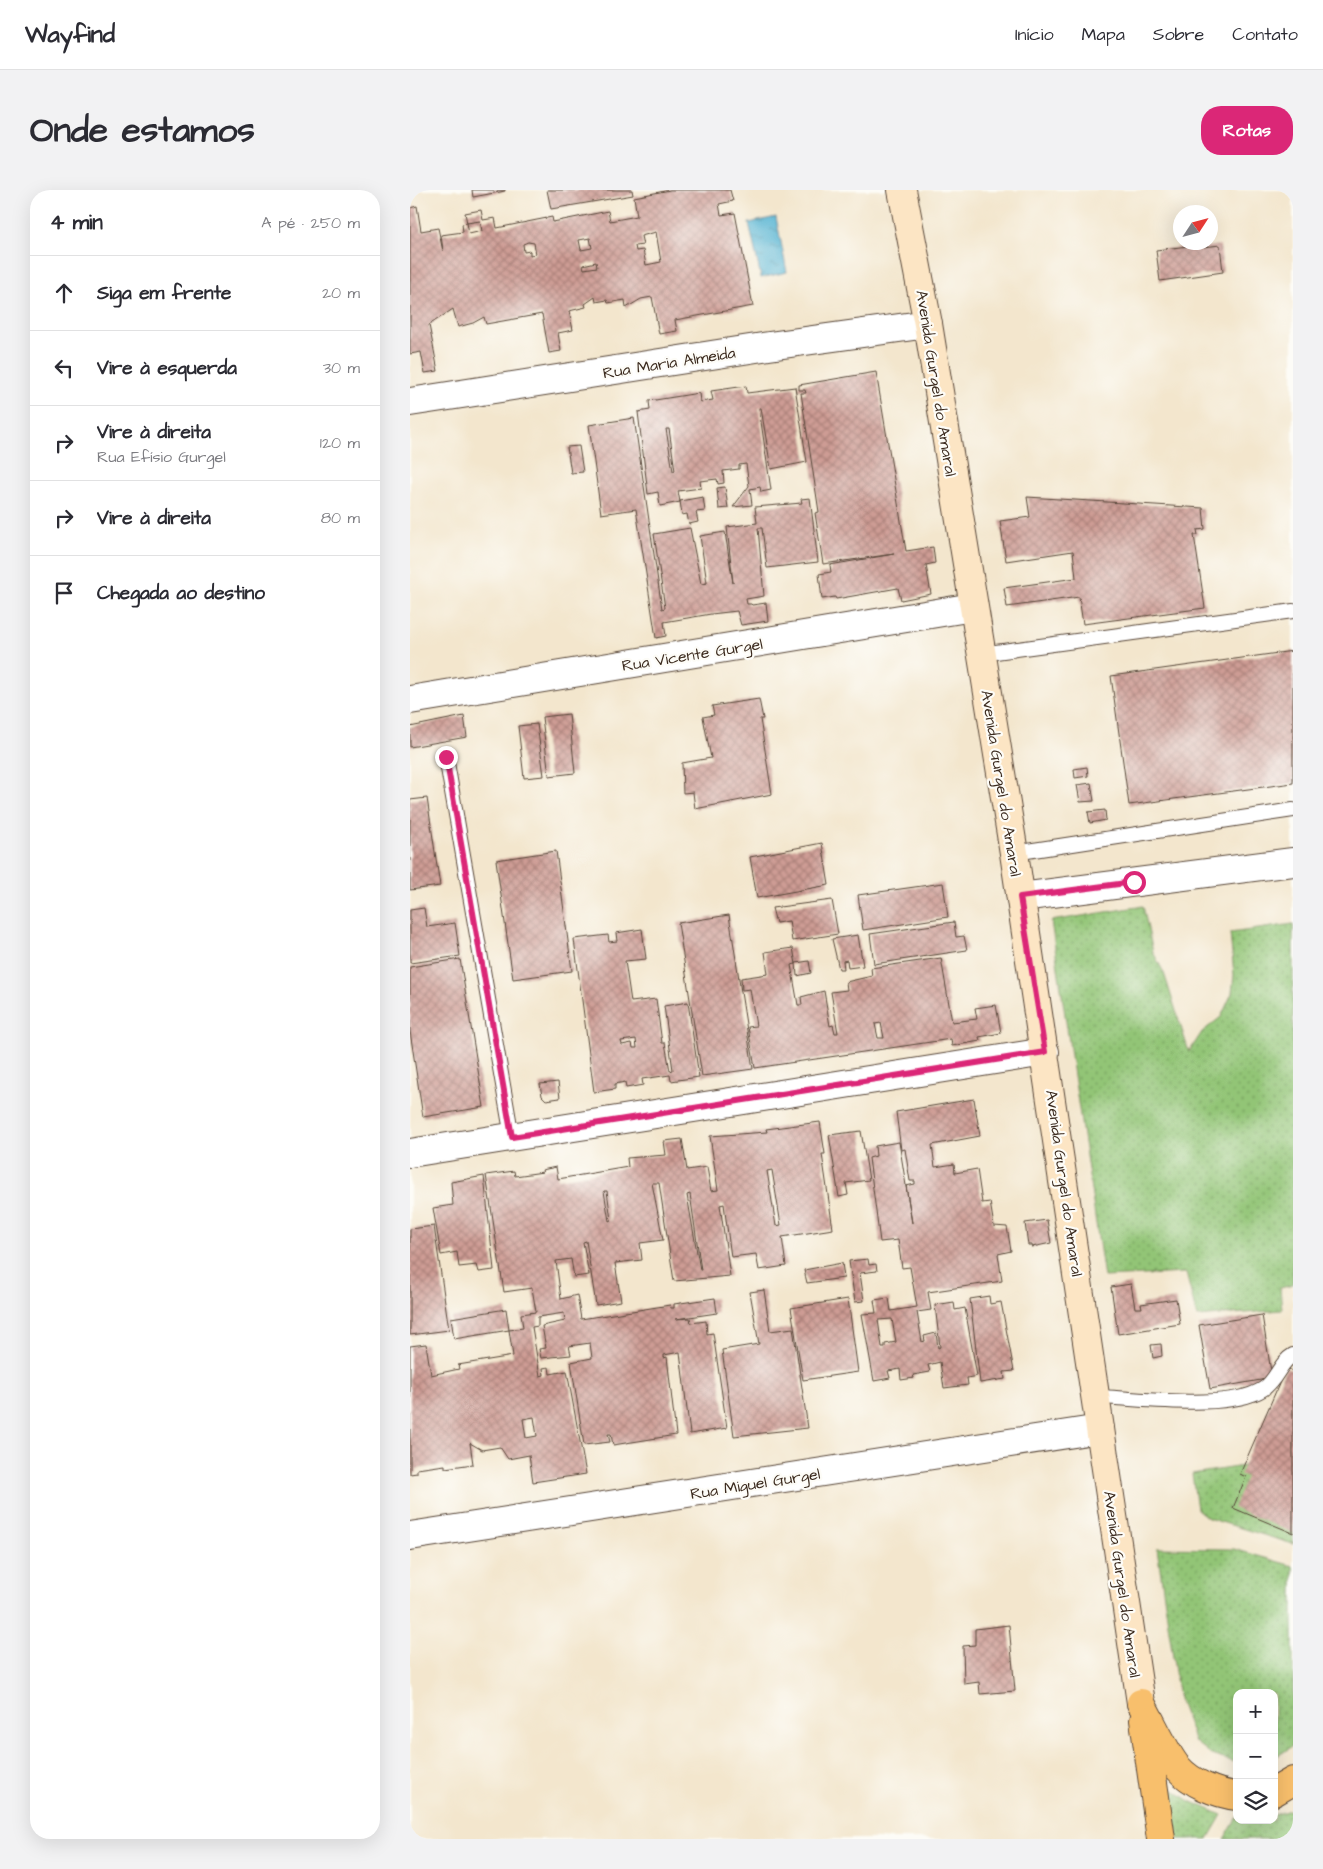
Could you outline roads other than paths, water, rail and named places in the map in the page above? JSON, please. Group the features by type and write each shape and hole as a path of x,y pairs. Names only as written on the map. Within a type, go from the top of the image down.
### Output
{"highway":[{"path":"1141,1704 1178,1768 1199,1783 1218,1792 1233,1795"},
{"path":"1141,1704 1161,1839"},
{"path":"1278,1790 1293,1781"}],"street":[{"name":"Avenida Gurgel do Amaral","path":"902,190 928,324 1014,853 1141,1704"},
{"name":"Rua Maria Almeida","path":"410,402 769,346 928,324"},
{"name":"Rua Vicente Gurgel","path":"410,700 974,607"},
{"path":"1020,897 1293,862"},
{"path":"410,1153 1045,1052"},
{"name":"Rua Miguel Gurgel","path":"410,1536 1100,1429"}],"lane":[{"path":"981,654 1293,611"},
{"path":"446,757 512,1137"},
{"path":"1014,853 1293,810"},
{"path":"1096,1397 1218,1401 1249,1395 1272,1382 1286,1360 1293,1355"}],"water":[{"path":"776,217 787,272 761,278 749,223"}]}
